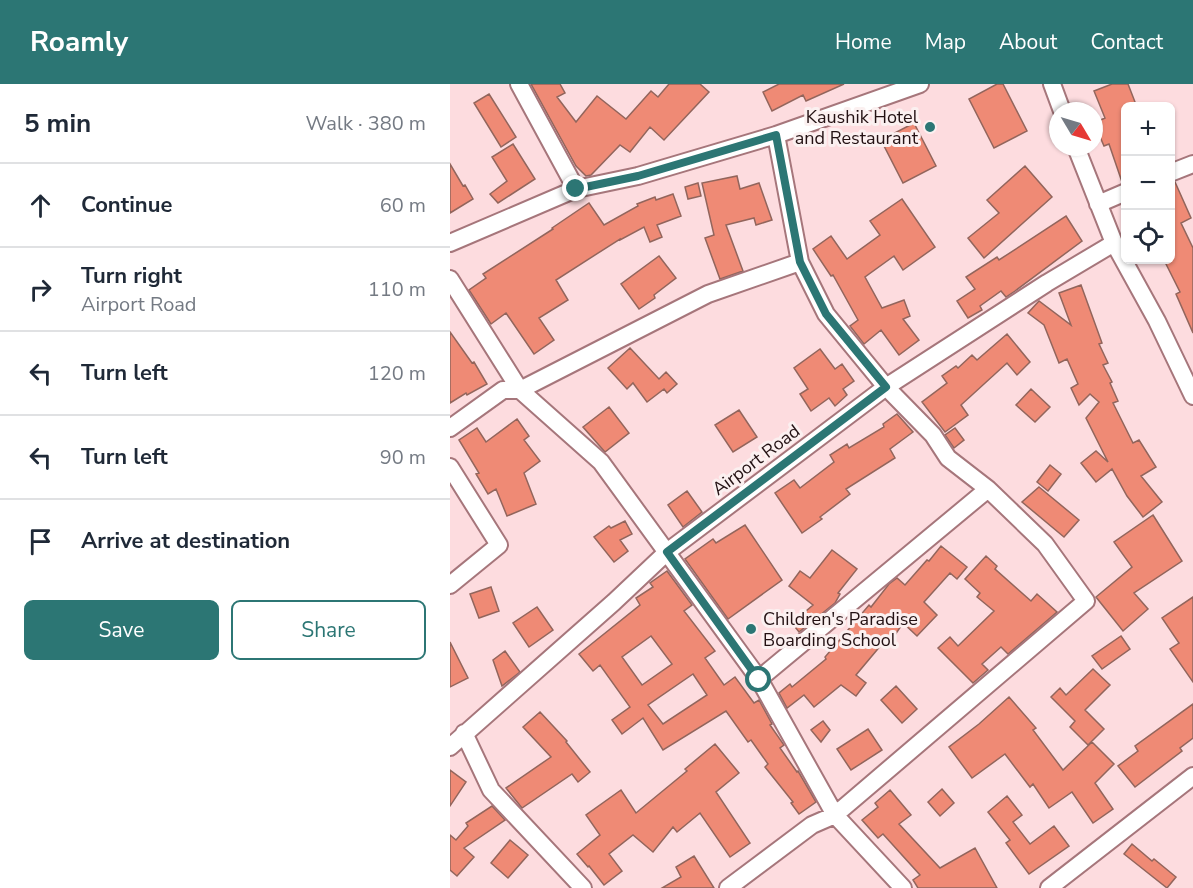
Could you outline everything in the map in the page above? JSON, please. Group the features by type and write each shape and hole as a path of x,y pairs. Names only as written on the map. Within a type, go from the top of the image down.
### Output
{"street":[{"path":"519,84 576,189"},
{"path":"450,243 576,189 638,176 776,135 920,84"},
{"path":"1052,84 1059,102"},
{"path":"728,888 812,825 835,815 1086,601 1045,544 988,489 948,458 933,435 886,387 826,314 800,262 776,135"},
{"path":"1079,156 1114,243 1157,321 1193,396"},
{"path":"1175,171 1193,164"},
{"path":"1098,204 1121,194"},
{"name":"Airport Road","path":"450,747 667,552 886,387 1047,283 1114,243"},
{"path":"450,428 503,390 520,390 708,294 800,262"},
{"path":"450,279 520,390 601,462 759,680 835,815 903,888"},
{"path":"450,467 500,545 450,585"},
{"path":"759,680 988,489"},
{"path":"464,733 491,790 583,888"},
{"path":"1049,888 1193,776"}],"building":[{"path":"531,84 560,84 565,93 557,97 576,122 597,96 626,119 651,91 658,97 669,84 700,84 709,92 664,140 650,127 630,152 620,145 591,175 586,176 576,166"},
{"path":"779,84 844,84 806,101 803,95 772,111 763,92"},
{"path":"997,84 1003,84 1027,131 994,148 969,99"},
{"path":"1112,84 1128,84 1135,102 1121,102 1121,179 1109,144 1104,146 1103,144 1103,119 1105,118 1103,102 1098,102 1094,91"},
{"path":"489,94 516,137 501,147 474,103"},
{"path":"914,123 936,166 903,183 881,140"},
{"path":"513,144 535,179 498,203 490,194 507,181 492,157"},
{"path":"450,164 473,199 450,213"},
{"path":"1025,166 1052,197 984,258 968,238 999,213 987,200"},
{"path":"737,176 740,189 759,183 772,220 756,225 754,218 726,225 743,271 720,279 705,238 714,235 702,183"},
{"path":"1175,182 1191,218 1181,223 1193,248 1193,333 1176,294 1180,292 1166,264 1175,264"},
{"path":"698,183 701,196 688,199 685,187"},
{"path":"673,194 681,216 657,225 662,237 650,242 644,227 620,239 556,280 568,300 539,318 554,340 534,354 506,313 491,324 469,290 486,278 483,274 589,203 604,225 638,206 637,204 655,197 656,200"},
{"path":"902,199 935,247 903,270 894,256 865,277 882,308 904,300 910,316 903,319 919,340 899,355 881,330 864,344 850,326 858,320 833,275 831,276 813,249 831,236 847,259 880,235 870,221"},
{"path":"1066,216 1082,241 1015,291 1006,297 1001,291 980,306 982,310 968,318 957,301 975,289 966,277 997,257 999,260"},
{"path":"659,256 676,278 654,295 655,298 639,309 621,284"},
{"path":"1081,285 1102,343 1099,344 1108,363 1103,365 1118,401 1113,403 1133,443 1139,440 1156,467 1141,476 1162,502 1143,517 1127,496 1112,469 1096,482 1081,463 1096,451 1108,462 1086,418 1099,402 1090,394 1079,405 1071,388 1078,384 1067,359 1059,363 1044,325 1028,313 1039,301 1071,325 1059,293"},
{"path":"450,332 472,363 474,362 487,384 450,403"},
{"path":"1007,334 1030,362 1017,375 1007,363 961,405 968,415 945,432 922,402 947,383 942,376 956,366 958,368 972,355 977,360"},
{"path":"630,348 659,379 666,372 677,384 667,393 664,389 647,402 633,383 627,389 608,368"},
{"path":"820,349 835,369 842,364 854,381 843,389 847,395 835,406 829,398 811,411 800,394 808,389 794,368"},
{"path":"1031,389 1050,407 1035,422 1016,405"},
{"path":"609,407 629,433 605,452 583,427"},
{"path":"739,410 757,437 733,452 715,425"},
{"path":"897,414 913,432 890,449 895,458 846,489 850,494 802,533 775,493 794,480 800,488 834,462 830,455 847,444 849,448 884,427 883,424"},
{"path":"517,419 529,436 524,440 540,461 524,473 536,504 507,516 496,489 488,494 476,474 479,473 459,440 477,428 486,442"},
{"path":"955,428 964,440 954,448 945,435"},
{"path":"1050,465 1061,474 1048,491 1037,482"},
{"path":"1039,487 1079,520 1064,537 1022,502"},
{"path":"687,491 702,512 683,527 668,505"},
{"path":"1153,515 1182,561 1134,593 1148,609 1123,631 1096,597 1132,567 1114,542"},
{"path":"625,521 632,534 620,540 628,551 614,562 594,537 609,526 611,528"},
{"path":"745,525 782,580 728,619 685,559 713,539 716,543"},
{"path":"941,546 967,567 957,579 950,573 924,602 937,615 917,636 903,623 891,641 887,638 856,675 866,683 856,696 841,685 814,707 804,695 787,708 779,693 790,684 792,687 826,659 825,657 889,584 897,578 905,585"},
{"path":"832,550 857,569 838,593 840,594 835,603 799,632 792,623 813,605 789,586 800,571 810,578"},
{"path":"986,556 997,566 995,569 1031,601 1037,594 1057,612 1008,654 1001,647 982,664 988,670 973,683 938,648 950,637 958,646 994,611 977,597 980,593 965,579"},
{"path":"667,571 692,605 684,611 715,651 705,658 724,685 735,677 754,703 759,700 772,724 770,725 784,745 780,748 798,771 816,802 799,814 791,803 793,802 765,767 768,764 751,740 748,742 726,711 663,750 643,718 622,734 612,720 630,707 600,665 593,671 579,654 640,605 636,598 653,587 650,583","holes":["651,636 672,664 642,685 622,657","693,674 707,695 663,724 648,705"]},
{"path":"491,587 499,611 479,618 470,594"},
{"path":"1193,597 1193,682 1170,649 1179,643 1162,618"},
{"path":"537,607 553,630 529,647 513,623"},
{"path":"1121,636 1130,649 1102,669 1092,656"},
{"path":"450,642 468,678 450,687"},
{"path":"505,651 520,672 502,686 493,660"},
{"path":"1093,669 1110,685 1085,710 1104,729 1088,745 1070,727 1075,721 1051,697 1060,688 1066,695"},
{"path":"896,686 917,709 902,723 881,700"},
{"path":"1009,697 1036,728 1033,730 1063,770 1092,742 1114,764 1095,783 1113,809 1093,823 1072,792 1049,808 1033,784 1030,787 1005,754 972,778 949,747"},
{"path":"1193,704 1193,738 1180,748 1182,751 1135,787 1118,766 1138,751 1135,746"},
{"path":"540,712 567,741 590,772 578,782 572,774 522,808 506,788 551,757 523,727"},
{"path":"823,721 830,730 821,742 811,730"},
{"path":"868,729 882,750 851,770 837,749"},
{"path":"715,744 739,773 716,792 750,843 730,857 700,813 677,832 673,827 653,852 633,835 609,854 622,871 604,885 577,854 600,835 586,815 621,790 636,813 687,771 685,769"},
{"path":"450,770 466,782 450,806"},
{"path":"942,789 954,803 940,816 928,802"},
{"path":"890,790 911,815 899,824 940,868 975,848 997,888 918,888 913,880 920,875 883,834 878,838 862,820 878,807 875,803"},
{"path":"1007,796 1022,815 1013,822 1030,844 1054,826 1069,846 1029,874 1006,843 1010,840 988,812"},
{"path":"492,806 505,820 464,848 474,857 457,876 450,870 450,835 456,840 468,826 466,823"},
{"path":"510,840 528,855 508,878 491,863"},
{"path":"1132,844 1176,877 1167,888 1124,854"},
{"path":"694,856 714,888 662,888 681,877 676,867"}],"place":[{"name":"Kaushik Hotel and Restaurant","path":"930,127"},
{"name":"Children's Paradise Boarding School","path":"751,629"}],"route":[{"path":"576,189 638,176 776,135 800,262 826,314 886,387 667,552 759,680"}]}
